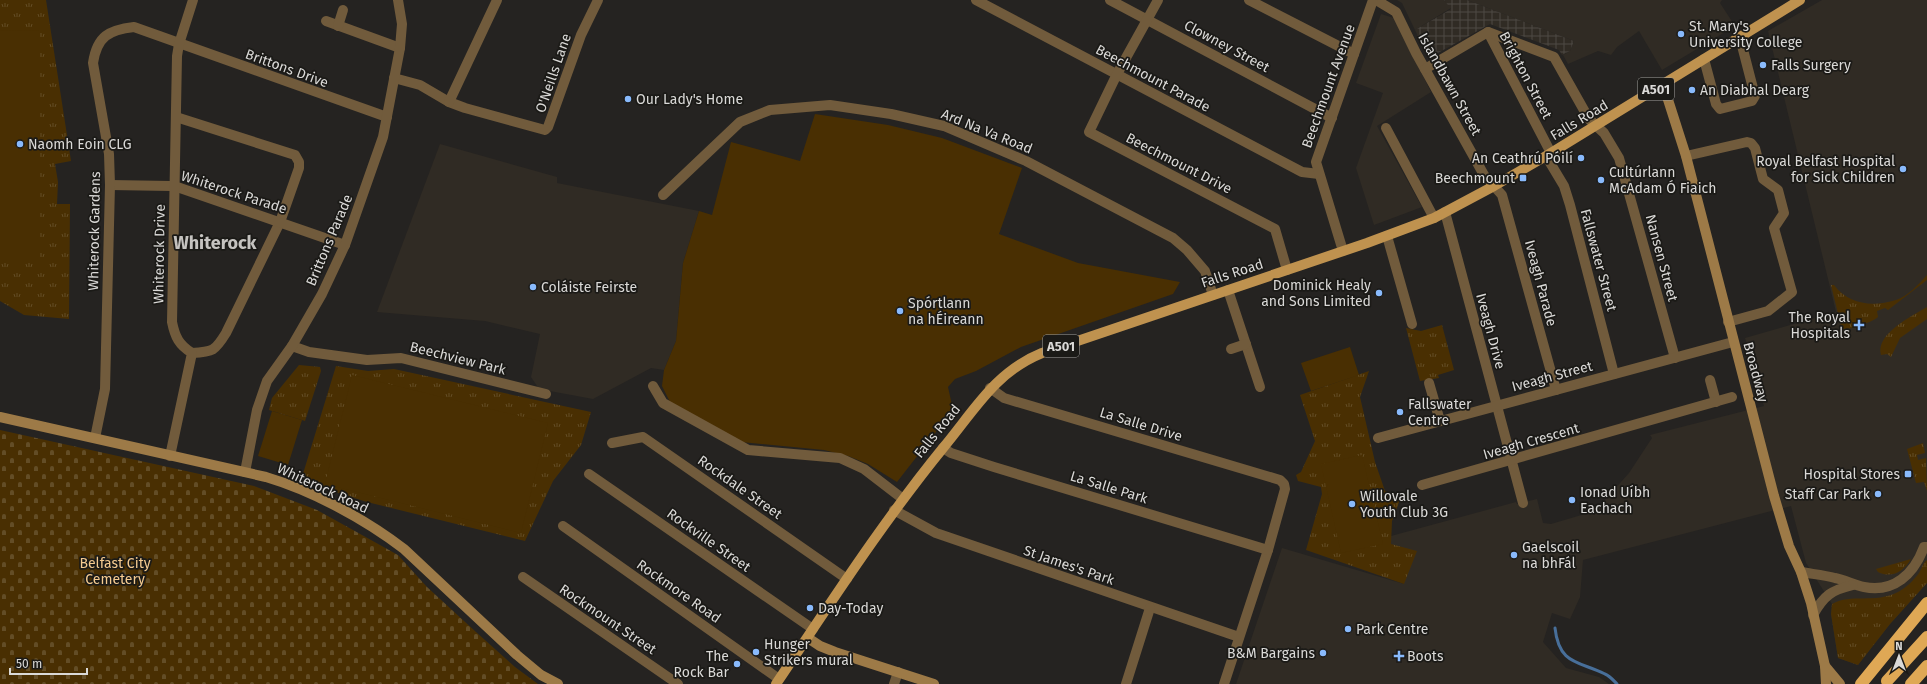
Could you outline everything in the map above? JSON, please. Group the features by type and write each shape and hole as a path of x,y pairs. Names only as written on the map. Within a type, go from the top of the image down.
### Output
{"highway":[{"path":"1861,684 1927,603"},
{"path":"1887,681 1927,636"},
{"path":"1911,684 1927,666"}],"main road":[{"name":"Falls Road","path":"778,682 903,498 990,388 1004,375 1026,359 1387,236 1434,218 1494,186 1549,154 1800,0"}],"street":[{"name":"Whiterock Drive","path":"192,353 182,347 176,338 172,322 179,44 193,0"},
{"path":"449,102 497,0"},
{"name":"O'Neills Lane","path":"394,78 420,85 449,102 545,130 548,127 581,35 598,0"},
{"name":"Beechmount Parade","path":"976,0 1302,172 1319,174"},
{"name":"Clowney Street","path":"1110,0 1332,118"},
{"path":"1117,74 1158,0"},
{"path":"1249,0 1354,54"},
{"name":"Beechmount Avenue","path":"1343,251 1316,162 1354,54 1375,0"},
{"name":"Islandbawn Street","path":"1375,0 1396,12 1425,69 1484,176 1494,186"},
{"name":"Brittons Parade","path":"245,472 257,410 268,381 292,346 322,294 346,245 383,137 400,48 402,24 399,3"},
{"path":"338,26 343,10"},
{"path":"326,22 400,48"},
{"name":"Whiterock Gardens","path":"95,438 105,389 110,185 109,154 94,62 95,48 107,34 120,28 134,27 179,44"},
{"path":"1425,69 1488,32"},
{"name":"Nansen Street","path":"1488,32 1554,57 1588,119 1597,125 1604,133 1619,158 1675,358"},
{"name":"Brighton Street","path":"1488,32 1549,154"},
{"path":"1704,59 1716,104 1720,109 1752,101 1755,96 1740,38"},
{"name":"Brittons Drive","path":"179,44 387,118"},
{"name":"Beechmount Drive","path":"1117,74 1089,132 1275,229 1287,270"},
{"name":"Broadway","path":"1663,84 1686,156 1733,342 1789,546 1801,572 1814,614 1825,666 1826,684"},
{"name":"Ard Na Va Road","path":"662,195 740,122 770,110 830,105 891,114 944,126 1026,161 1173,238 1187,250 1205,271 1212,295"},
{"path":"170,456 192,353 208,352 216,348 226,333 280,222 299,168 299,162 295,155 176,117"},
{"path":"1386,128 1434,218"},
{"path":"1686,156 1747,142 1751,144 1755,148 1763,179 1778,190 1784,213 1774,228 1792,292 1768,311 1728,322"},
{"name":"Fallswater Street","path":"1549,154 1564,186 1570,205 1614,374"},
{"name":"Whiterock Parade","path":"110,185 175,187 346,245"},
{"name":"Iveagh Parade","path":"1494,186 1502,195 1556,390"},
{"name":"Iveagh Drive","path":"1445,212 1523,503"},
{"path":"1387,236 1412,324"},
{"path":"1228,290 1260,387"},
{"name":"Iveagh Street","path":"1378,438 1733,342"},
{"path":"1231,349 1246,344"},
{"name":"Beechview Park","path":"292,346 309,352 367,360 400,358 546,394"},
{"path":"1710,380 1716,402"},
{"path":"1429,383 1440,421"},
{"path":"653,386 663,403 748,450 840,458 864,469 903,498"},
{"name":"La Salle Drive","path":"990,388 1004,398 1280,480 1284,484 1285,490 1268,550"},
{"name":"Iveagh Crescent","path":"1422,485 1647,423 1660,417 1732,397"},
{"name":"Whiterock Road","path":"0,417 284,482 385,534 404,549 517,655 541,675 558,684"},
{"name":"Rockdale Street","path":"612,443 643,437 847,579"},
{"name":"La Salle Park","path":"943,448 952,453 994,467 1268,550"},
{"name":"Rockville Street","path":"589,474 811,633"},
{"name":"St James's Park","path":"894,510 936,533 1150,608 1239,637"},
{"name":"Rockmore Road","path":"563,526 778,682"},
{"path":"1801,572 1836,578 1853,585 1874,589 1888,587 1901,581 1912,571 1918,562 1924,547 1927,546"},
{"path":"1224,684 1268,550"},
{"name":"Rockmount Street","path":"523,577 678,684"},
{"path":"1814,614 1818,606 1832,591 1853,585"},
{"path":"1126,684 1150,608"},
{"path":"811,633 820,646 934,684"},
{"name":"Broadway","path":"1825,666 1840,684"},
{"path":"894,684 898,672"}],"shaded area":[{"path":"1397,0 1444,0 1451,8 1415,30 1402,3"},
{"path":"1444,0 1467,0 1574,41 1570,51 1562,55 1559,50 1490,24 1429,58 1415,30 1451,9"},
{"name":"St. Mary's University College","path":"1467,0 1722,0 1720,3 1735,26 1662,70 1639,31 1617,47 1611,55 1598,51 1568,64 1563,55 1570,51 1574,41"},
{"name":"The Royal Hospitals","path":"1822,0 1927,0 1927,583 1890,624 1858,665 1838,658 1831,614 1832,604 1806,563 1791,506 1583,560 1580,597 1570,619 1552,613 1543,642 1566,668 1599,677 1609,684 1236,684 1282,548 1404,584 1391,544 1391,536 1516,502 1517,504 1537,499 1543,523 1551,524 1595,511 1629,473 1652,438 1650,435 1764,406 1745,338 1836,312 1768,31"},
{"path":"1381,14 1394,18 1431,92 1377,126 1422,207 1374,225 1356,168 1383,93 1356,83"},
{"name":"Coláiste Feirste","path":"440,144 557,177 557,183 699,211 683,263 676,341 664,370 651,368 593,399 539,389 531,377 540,334 485,321 377,312"}],"green space":[{"path":"0,0 46,0 71,161 55,164 58,182 57,204 70,204 69,319 24,315 0,301"},
{"name":"Naomh Eoin CLG","path":"0,30 40,31 40,258 0,258"},
{"name":"Spórtlann na hÉireann","path":"815,114 888,125 942,138 1022,168 999,234 1078,263 1180,282 1173,294 1021,347 976,371 955,379 948,387 952,405 950,414 897,482 868,464 848,456 824,450 741,442 670,402 662,386 664,370 676,341 683,263 699,211 712,215 731,142 800,161"},
{"path":"1927,275 1927,280 1888,310 1885,308 1877,311 1878,317 1875,319 1870,322 1860,324 1857,323 1856,327 1842,330 1831,285 1834,285 1847,297 1862,303 1870,304 1896,300 1905,296"},
{"path":"1927,307 1927,319 1900,338 1891,357 1887,354 1881,355 1881,347 1889,333 1896,326"},
{"path":"1442,325 1454,370 1438,375 1439,378 1420,381 1406,328 1421,331"},
{"path":"1350,347 1359,375 1311,391 1301,363"},
{"path":"299,365 320,367 321,371 305,421 269,410 272,398"},
{"path":"336,366 368,371 394,369 591,412 581,445 553,481 525,541 367,502 322,488 302,477"},
{"path":"1369,371 1360,397 1375,462 1385,491 1401,497 1392,521 1391,544 1417,551 1404,584 1306,550 1322,494 1321,487 1298,481 1296,475 1301,472 1315,441 1300,395"},
{"path":"352,375 548,423 521,533 325,484"},
{"path":"272,411 302,420 288,465 258,456"},
{"name":"Belfast City Cemetery","path":"0,430 254,486 317,510 398,555 427,587 515,667 538,684 0,684"},
{"path":"1923,443 1925,453 1917,455 1918,460 1926,458 1927,491 1924,482 1916,483 1907,449"},
{"name":"Willovale Youth Club 3G","path":"1362,455 1383,544 1341,553 1321,464"},
{"path":"1911,559 1905,567 1897,573 1888,575 1878,572 1876,569"},
{"path":"1927,560 1927,583 1890,624 1858,665 1838,658 1831,614 1832,604 1847,599 1889,596 1898,592 1915,578"}],"waterway":[{"path":"1555,628 1557,640 1561,649 1566,655 1572,660 1607,675 1617,684"}],"place":[{"name":"St. Mary's University College","path":"1681,34"},
{"name":"Falls Surgery","path":"1763,65"},
{"name":"An Diabhal Dearg","path":"1692,90"},
{"name":"Our Lady's Home","path":"628,99"},
{"name":"Naomh Eoin CLG","path":"20,144"},
{"name":"An Ceathrú Póilí","path":"1581,158"},
{"name":"Royal Belfast Hospital for Sick Children","path":"1903,169"},
{"name":"Beechmount","path":"1523,178"},
{"name":"Cultúrlann McAdam Ó Fiaich","path":"1601,180"},
{"name":"Coláiste Feirste","path":"533,287"},
{"name":"Dominick Healy and Sons Limited","path":"1379,293"},
{"name":"Spórtlann na hÉireann","path":"900,311"},
{"name":"The Royal Hospitals","path":"1859,325"},
{"name":"Fallswater Centre","path":"1400,412"},
{"name":"Hospital Stores","path":"1908,474"},
{"name":"Staff Car Park","path":"1878,494"},
{"name":"Ionad Uíbh Eachach","path":"1572,500"},
{"name":"Willovale Youth Club 3G","path":"1352,504"},
{"name":"Gaelscoil na bhFál","path":"1514,555"},
{"name":"Day-Today","path":"810,608"},
{"name":"Park Centre","path":"1348,629"},
{"name":"Hunger Strikers mural","path":"756,652"},
{"name":"B&M Bargains","path":"1323,653"},
{"name":"Boots","path":"1399,656"},
{"name":"The Rock Bar","path":"737,664"}],"district":[{"name":"Whiterock","path":"215,243"}]}
